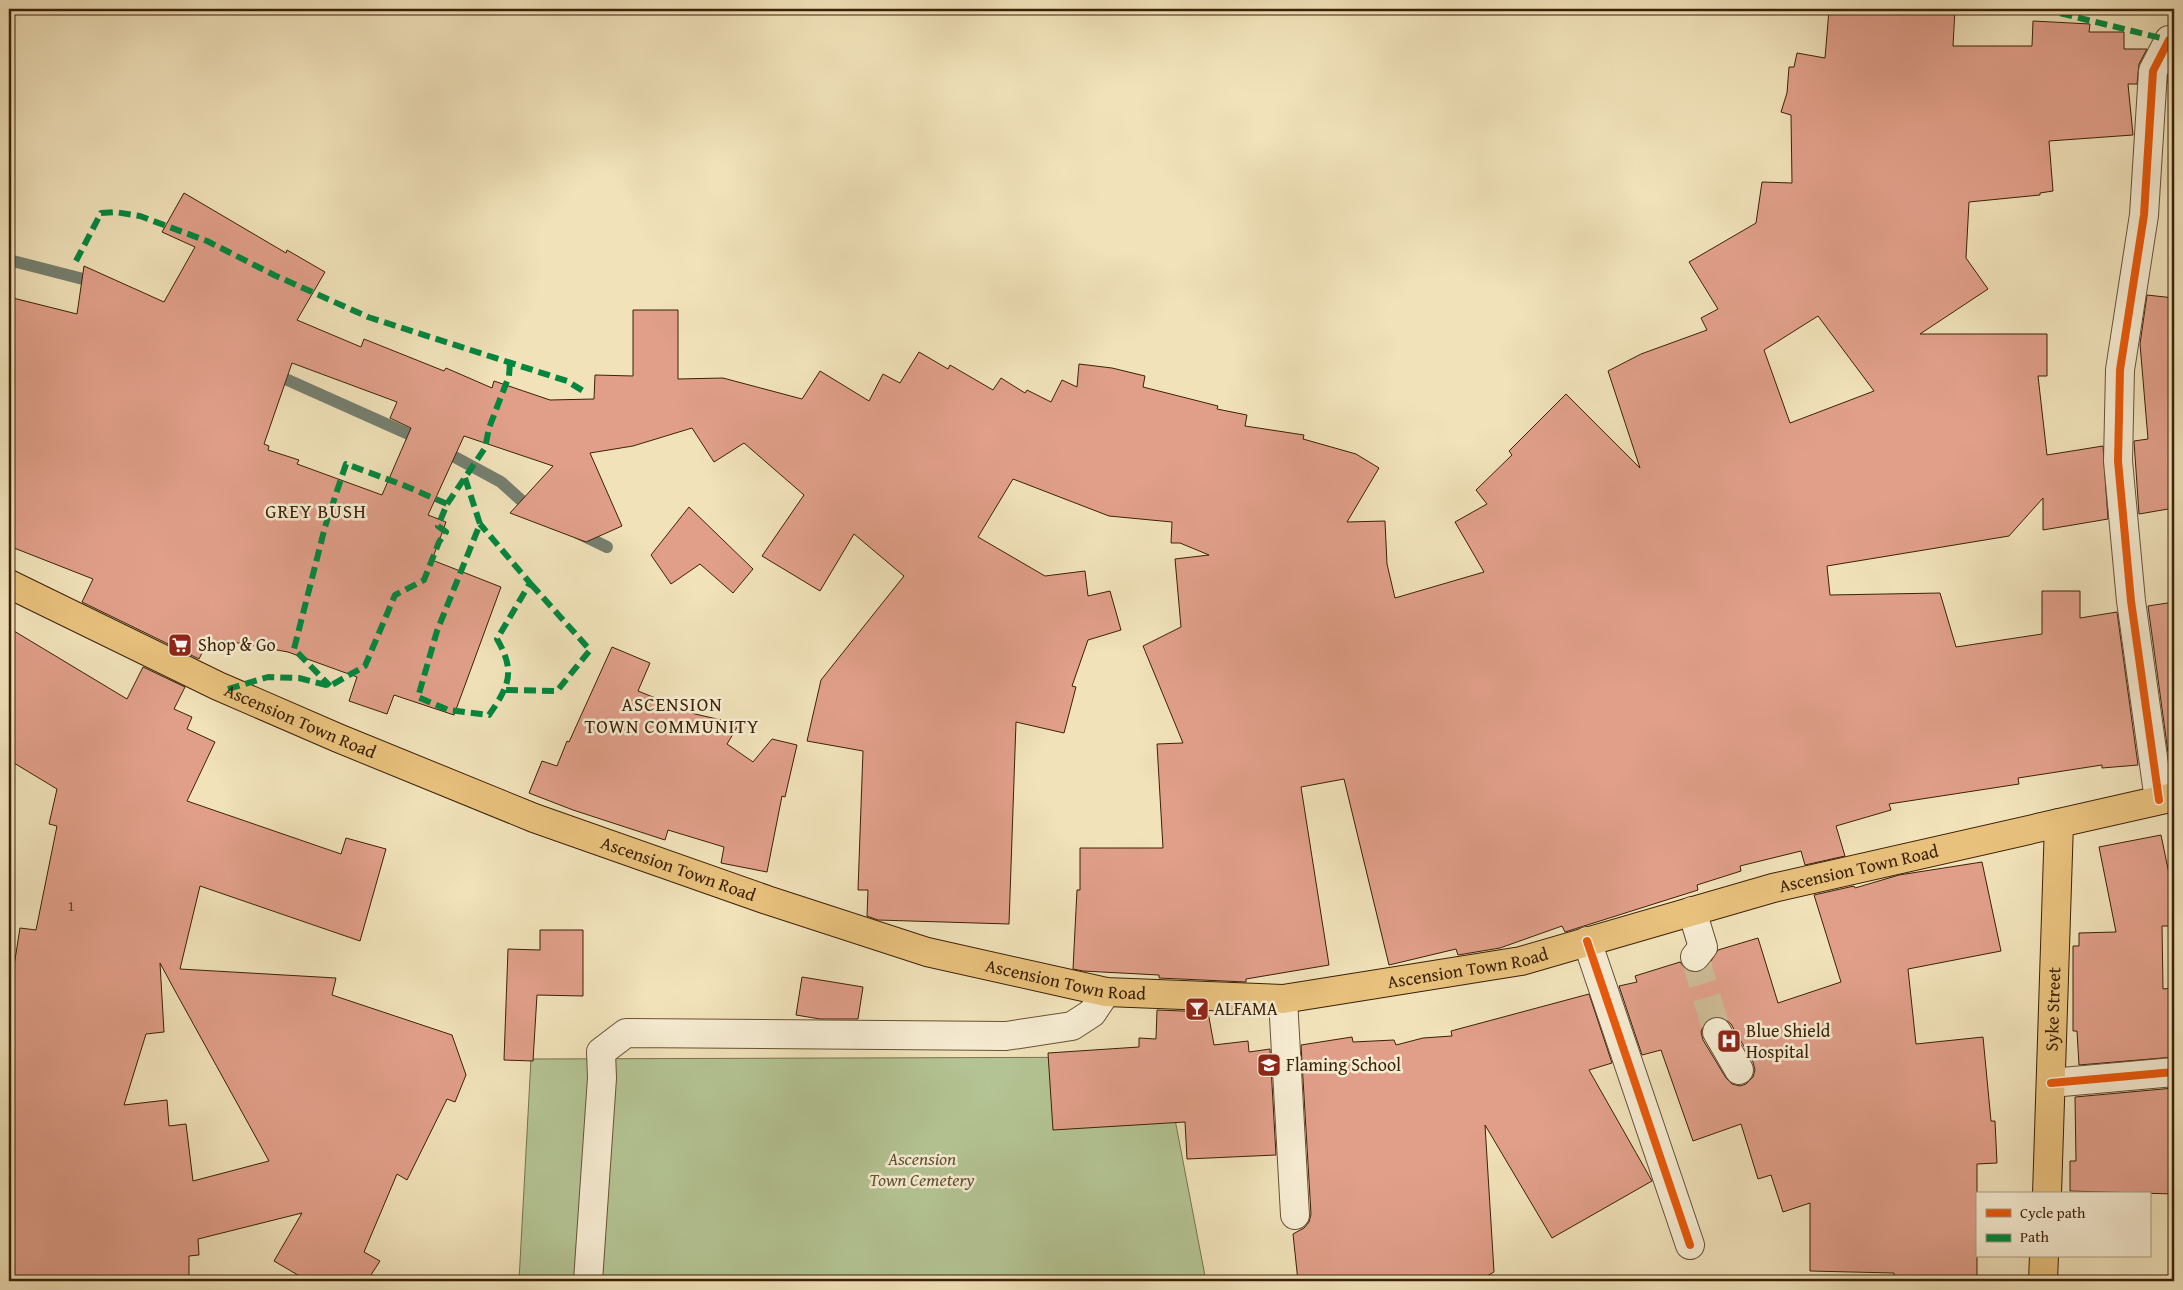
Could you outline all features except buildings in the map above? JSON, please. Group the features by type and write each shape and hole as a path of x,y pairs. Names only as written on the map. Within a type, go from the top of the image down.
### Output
{"main road":[{"name":"Ascension Town Road","path":"9,584 218,686 338,738 534,818 767,900 927,952 1106,992 1283,999 1521,960 1773,888 2167,799"},
{"name":"Syke Street","path":"2047,1192 2059,823"},
{"path":"2043,1281 2044,1258"}],"street":[{"path":"2167,799 2130,592 2118,461 2120,370 2144,214 2153,70 2170,40 2174,40"},
{"path":"1692,911 1703,947 1695,958"},
{"path":"1586,941 1690,1244"},
{"path":"588,1281 602,1078 601,1052 626,1033 1006,1036 1072,1026 1092,1013 1106,992"},
{"path":"1283,999 1295,1215"},
{"path":"1717,1032 1739,1070"},
{"path":"2051,1083 2174,1072"}],"green space":[{"name":"Ascension Town Cemetery","path":"1163,1057 1206,1281 519,1281 531,1059"}],"waterway":[{"path":"9,260 87,280 97,286"},
{"path":"272,373 422,440"},
{"path":"440,449 501,482 533,511"},
{"path":"578,533 607,547"}],"tunnel":[{"path":"1695,957 1717,1032"}],"marked path":[{"path":"2043,9 2169,40"},
{"path":"76,261 101,213 115,212 140,216 207,241 274,275 368,317 567,381 585,392"},
{"path":"447,504 485,448 489,428 509,376 510,362"},
{"path":"228,689 268,677 299,678 330,686 365,666 395,595 424,580 439,542 446,532 438,526 447,504 346,464 325,527 294,649 330,686"},
{"path":"465,478 480,524 437,631 418,697 448,710 489,715 501,696 508,678 507,661 497,639 530,583 480,524"},
{"path":"506,690 557,691 590,650 530,583"}],"cycle path":[{"path":"2159,800 2131,601 2118,461 2120,370 2144,215 2153,71 2169,40 2174,40"},
{"path":"1587,941 1690,1245"},
{"path":"2051,1083 2174,1072"}],"place":[{"name":"Shop & Go","path":"180,645"},
{"name":"ALFAMA","path":"1197,1009"},
{"name":"Blue Shield Hospital","path":"1729,1041"},
{"name":"Flaming School","path":"1269,1065"}],"district":[{"name":"GREY BUSH","path":"316,511"},
{"name":"ASCENSION TOWN COMMUNITY","path":"672,715"}]}
